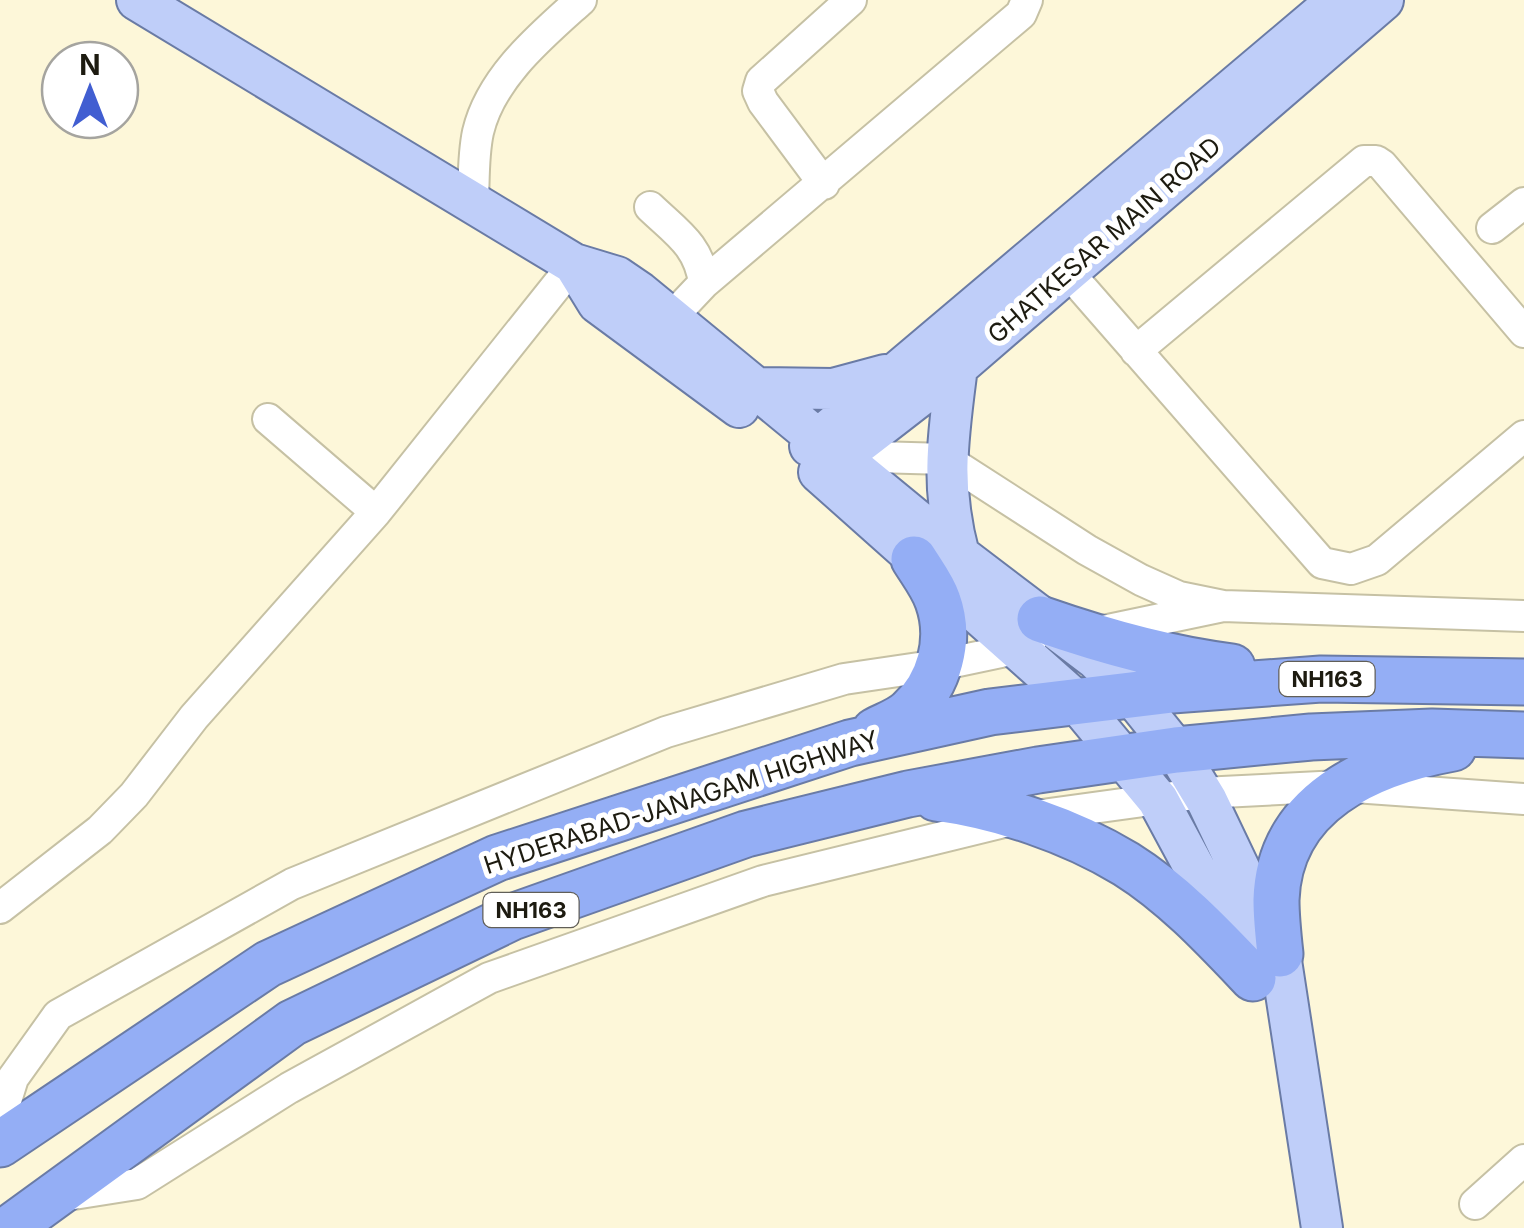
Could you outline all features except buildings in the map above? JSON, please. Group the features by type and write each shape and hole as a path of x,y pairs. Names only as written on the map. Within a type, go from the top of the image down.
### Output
{"highway":[{"path":"850,743 908,714 932,685 939,665 944,633 938,601 914,559"},
{"path":"1052,635 1194,662 1321,679"},
{"name":"NH163","path":"1075,700 1321,679 1524,682"},
{"name":"HYDERABAD-JANAGAM HIGHWAY","path":"0,1144 268,964 497,858 850,743 990,712 1075,700"},
{"name":"NH163","path":"1122,758 1311,737 1432,732 1524,735"},
{"path":"908,794 976,803 1126,865 1266,966 1284,856 1308,816 1340,786 1438,750 1524,735"},
{"name":"HYDERABAD-JANAGAM HIGHWAY","path":"10,1228 292,1023 512,916 746,834 908,794 1122,758"}],"main road":[{"path":"137,0 574,264 617,277 758,388 914,559 1096,659 1176,750 1202,793 1259,904 1266,966"},
{"name":"GHATKESAR MAIN ROAD","path":"820,456 902,368 1338,0"},
{"name":"GHATKESAR MAIN ROAD","path":"820,456 956,366 1383,0"},
{"path":"574,264 598,303 959,555 1052,635 1075,700 1158,800 1266,966 1290,1017 1322,1228"},
{"path":"956,366 946,490 959,555"},
{"path":"758,388 833,389 864,383 902,368"}],"street":[{"path":"472,202 478,132 487,108 504,78 544,33 582,0"},
{"path":"824,184 762,102 758,91 761,81 851,0"},
{"path":"670,318 704,284 1021,14 1027,0"},
{"path":"1136,350 1364,161 1382,165 1524,332"},
{"path":"1492,228 1524,203"},
{"path":"650,206 694,250 701,261 704,284"},
{"path":"0,908 100,830 134,795 194,717 376,512 574,264"},
{"path":"1067,271 1322,562 1333,566 1361,568 1377,560 1524,436"},
{"path":"268,419 376,512"},
{"path":"820,456 946,459 1088,550 1178,597 1223,606 1524,616"},
{"path":"0,1120 14,1078 58,1015 292,884 666,732 844,679 939,665 1052,635 1223,606"},
{"path":"51,1198 137,1184 289,1088 489,978 763,881 1020,818 1202,793 1340,786 1524,799"},
{"path":"1476,1204 1524,1160"}]}
